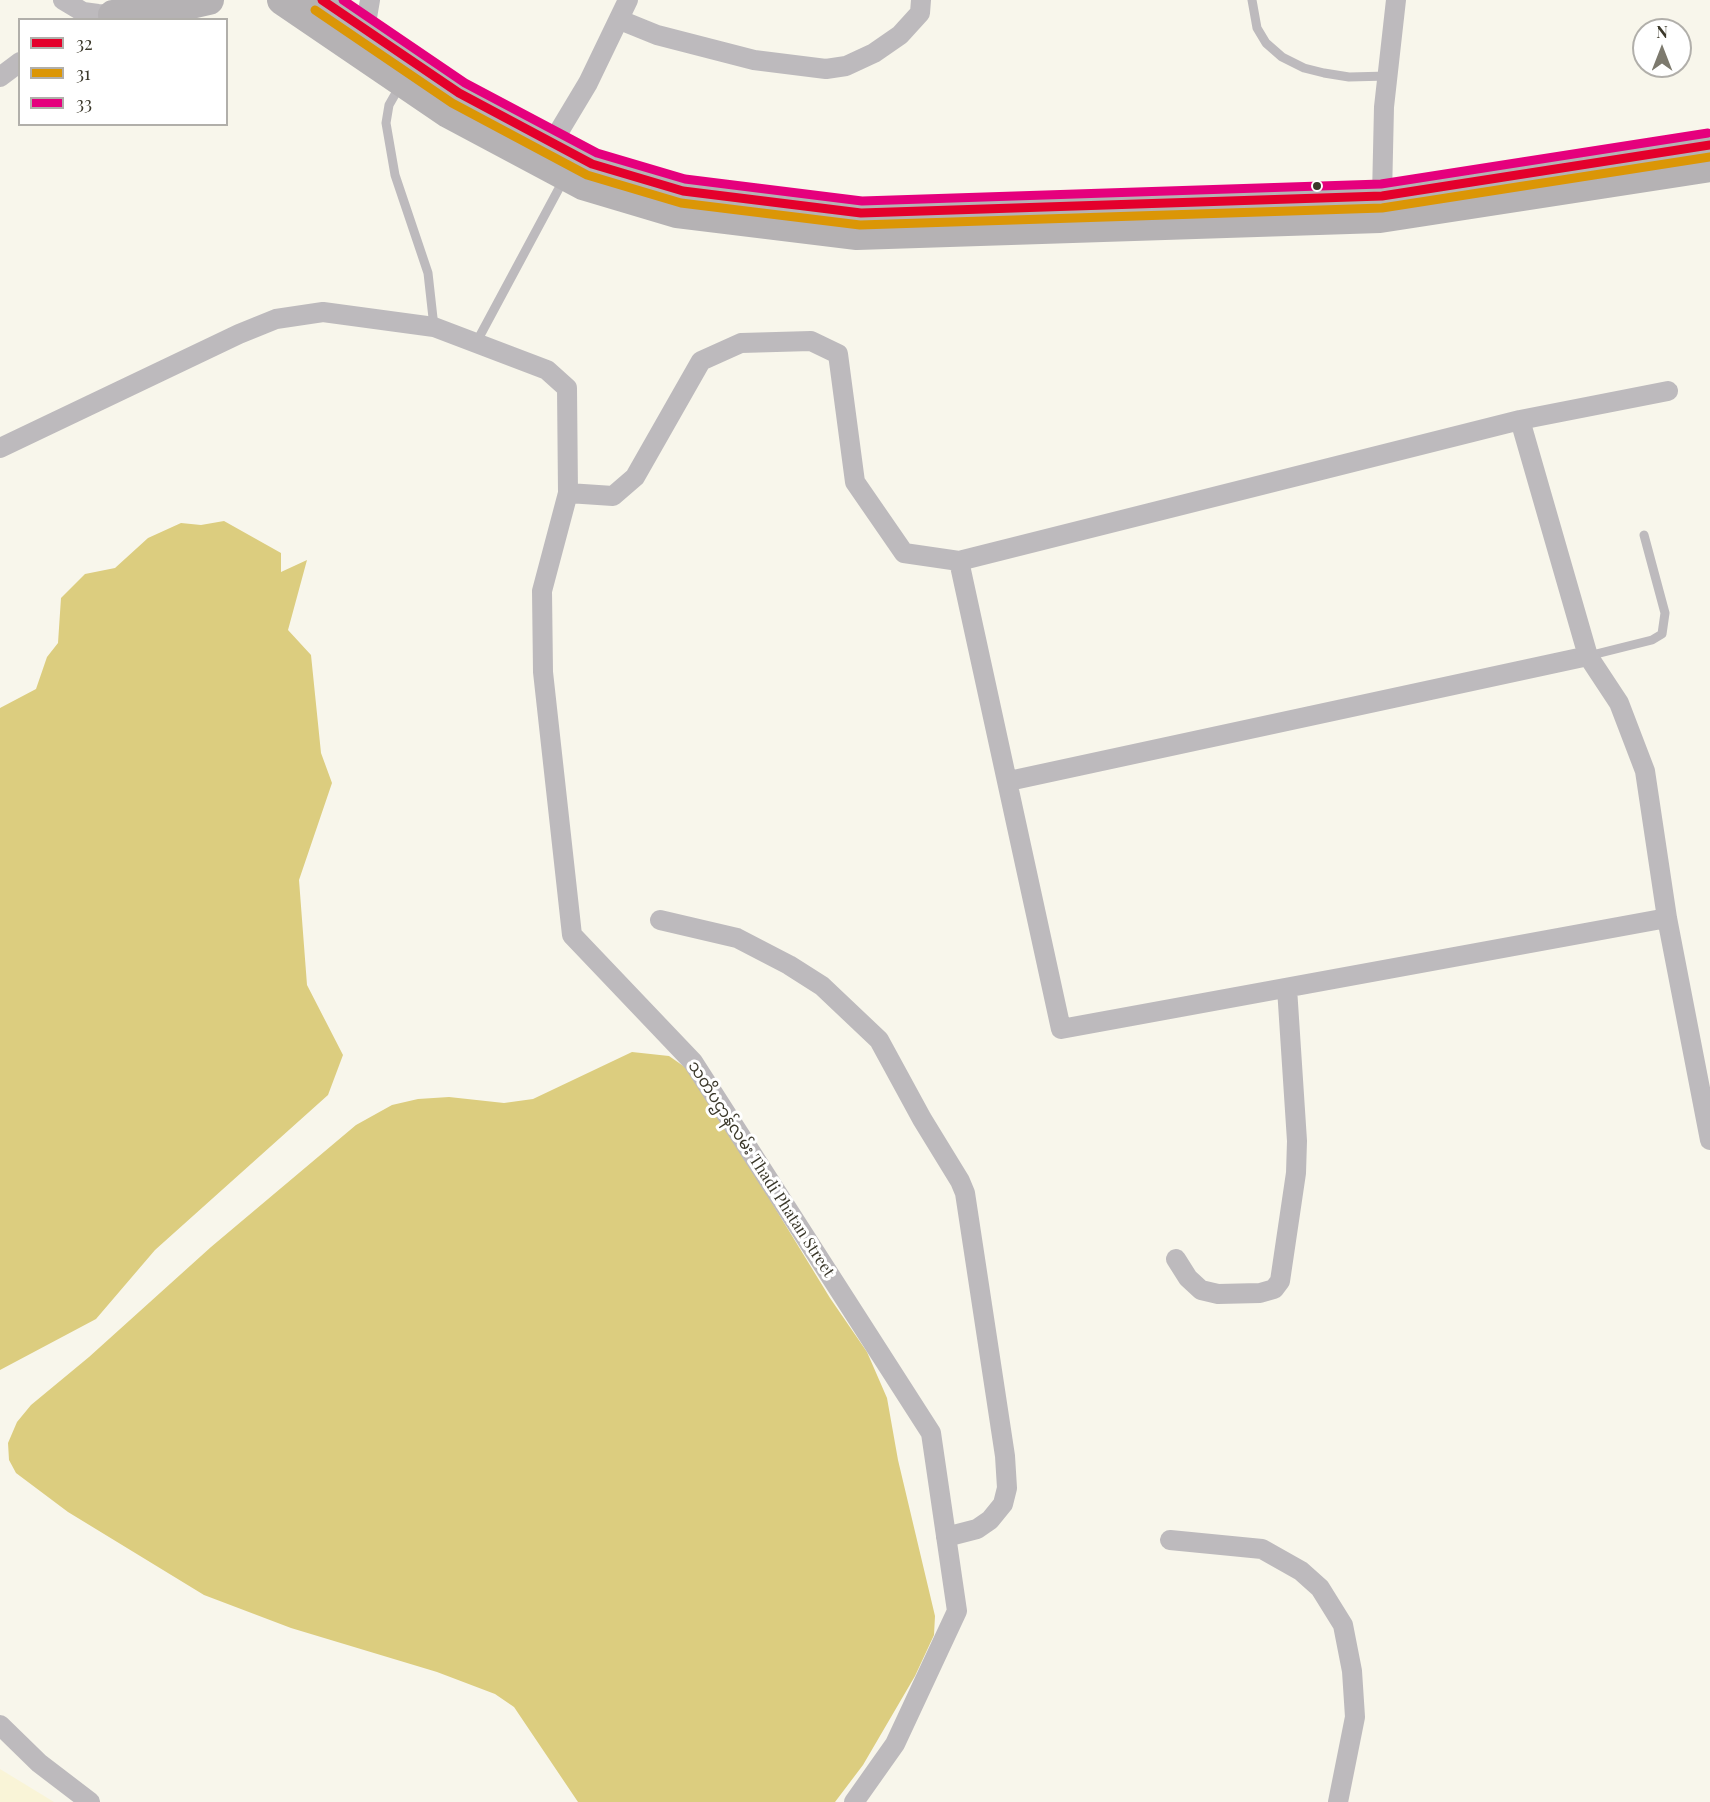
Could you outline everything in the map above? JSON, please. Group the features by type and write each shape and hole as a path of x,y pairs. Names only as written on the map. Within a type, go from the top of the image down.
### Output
{"main road":[{"path":"99,9 161,11 209,0"},
{"path":"282,0 448,113 583,185 677,213 857,235 1380,218 1710,167"},
{"path":"322,0 459,93 592,164 684,191 861,213 1382,196 1710,145"}],"street":[{"path":"63,0 99,9"},
{"path":"365,29 370,0"},
{"path":"552,143 588,83 628,0"},
{"path":"620,20 657,35 754,60 826,69 846,66 874,53 900,35 920,12 921,0"},
{"path":"1382,196 1384,107 1396,0"},
{"path":"0,77 18,64"},
{"name":"သတိပဌာန်လမ်း Thadi Phatan Street","path":"0,448 276,319 323,312 434,327 547,370 567,388 568,494 542,591 543,672 572,935 693,1062 931,1432 957,1611 895,1744 854,1802"},
{"path":"568,494 613,496 635,477 701,361 741,343 811,341 838,354 855,482 904,553 959,561 1520,420 1668,391"},
{"path":"1520,420 1588,656 1619,703 1645,771 1667,918 1710,1140"},
{"path":"959,561 1061,1029 1667,918"},
{"path":"1009,782 1588,656"},
{"path":"660,920 737,938 789,965 822,986 879,1040 922,1119 960,1181 965,1193 1005,1456 1007,1488 1003,1504 990,1520 977,1529 946,1537"},
{"path":"1176,1259 1188,1278 1201,1290 1218,1294 1260,1293 1274,1289 1280,1281 1297,1162 1287,988"},
{"path":"1170,1540 1263,1549 1301,1571 1320,1588 1343,1625 1353,1683 1355,1717 1338,1802"},
{"path":"0,1725 39,1763 90,1802"}],"lane":[{"path":"1252,0 1257,28 1266,43 1282,57 1304,69 1324,73 1349,77 1388,76"},
{"path":"402,82 389,105 386,123 395,175 428,273 434,327"},
{"path":"476,343 566,176"},
{"path":"1588,656 1652,640 1662,634 1665,613 1644,535"}],"shaded area":[{"path":"224,521 281,553 281,572 307,560 288,630 311,655 321,753 332,783 299,880 307,985 343,1055 328,1095 155,1250 96,1319 0,1370 0,708 36,689 47,657 58,643 61,598 85,574 115,568 148,538 181,523 201,525"},
{"path":"632,1052 669,1056 692,1072 830,1298 867,1352 887,1398 898,1460 935,1616 934,1635 915,1676 863,1765 835,1802 578,1802 514,1707 495,1694 437,1672 291,1628 204,1595 68,1512 16,1473 9,1460 8,1443 17,1422 31,1405 89,1357 211,1247 356,1125 392,1105 418,1099 449,1097 504,1103 533,1099"},
{"path":"0,1769 54,1802 0,1802"}],"transit line":[{"name":"32","path":"322,0 459,93 592,164 683,191 861,213 1382,196 1710,145"},
{"name":"33","path":"343,0 465,83 597,153 685,179 862,201 1381,184 1708,133"},
{"name":"31","path":"315,10 452,103 587,175 681,203 860,225 1382,208 1710,157"}]}
